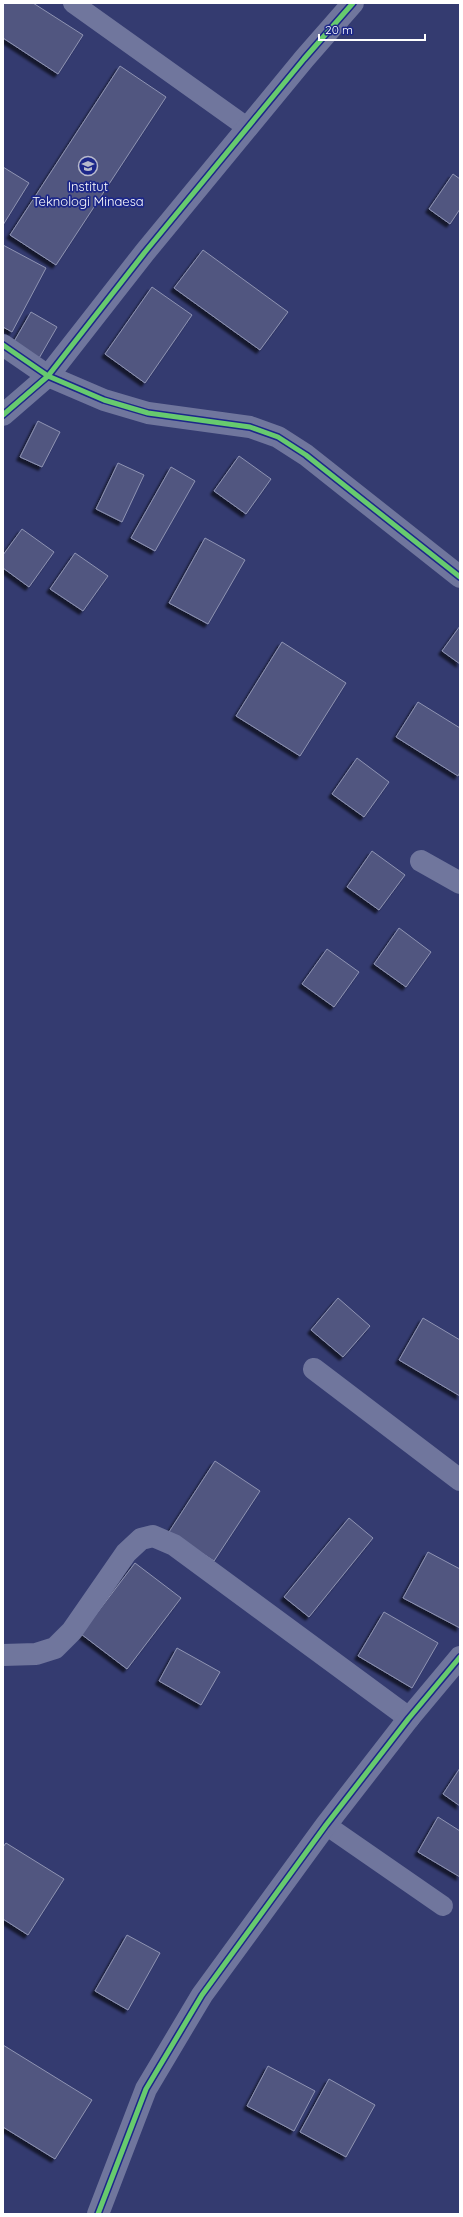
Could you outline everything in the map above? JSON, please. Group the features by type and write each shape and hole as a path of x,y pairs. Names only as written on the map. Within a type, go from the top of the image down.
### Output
{"street":[{"path":"3,415 48,376 145,252 353,3"},
{"path":"3,345 48,376 104,400 148,413 250,427 278,437 306,455 460,577"},
{"path":"421,861 460,883"},
{"path":"314,1369 460,1480"},
{"path":"3,1655 36,1654 56,1648 72,1631 126,1553 141,1540 154,1536 174,1545 409,1718"},
{"path":"98,2214 150,2082 202,1995 326,1825 409,1718 460,1658"}],"lane":[{"path":"73,3 248,128"},
{"path":"326,1825 443,1906"}],"building":[{"path":"3,3 33,3 83,35 58,74 3,38"},
{"name":"Institut Teknologi Minaesa","path":"120,66 166,97 56,265 10,235"},
{"path":"3,167 29,183 3,225"},
{"path":"453,174 460,179 460,209 450,224 429,209"},
{"path":"3,245 46,268 12,332 3,327"},
{"path":"203,250 288,312 260,350 174,288"},
{"path":"152,287 192,315 145,383 105,354"},
{"path":"31,312 57,327 38,360 12,345"},
{"path":"38,421 60,432 42,467 20,457"},
{"path":"239,456 271,479 246,514 214,491"},
{"path":"118,463 144,475 122,522 96,509"},
{"path":"171,467 195,481 155,551 131,538"},
{"path":"22,529 54,552 29,587 3,568 3,555"},
{"path":"205,538 245,560 208,624 169,603"},
{"path":"75,553 108,576 83,611 50,589"},
{"path":"460,626 460,664 442,651"},
{"path":"282,642 346,683 300,756 236,716"},
{"path":"418,702 460,728 460,772 458,776 396,737"},
{"path":"357,758 389,782 364,817 332,794"},
{"path":"372,851 405,875 379,910 347,887"},
{"path":"399,928 431,952 406,987 374,964"},
{"path":"327,949 359,972 334,1007 302,984"},
{"path":"338,1298 370,1326 343,1357 311,1330"},
{"path":"423,1318 460,1340 460,1396 399,1360"},
{"path":"215,1461 260,1491 214,1561 169,1532"},
{"path":"349,1518 373,1538 309,1617 284,1597"},
{"path":"428,1552 460,1569 460,1628 403,1598"},
{"path":"135,1563 181,1598 127,1669 81,1634"},
{"path":"384,1612 438,1643 412,1688 358,1656"},
{"path":"177,1648 220,1672 201,1705 159,1681"},
{"path":"460,1768 460,1806 443,1794"},
{"path":"438,1817 460,1831 460,1877 418,1852"},
{"path":"6,1843 64,1879 28,1935 3,1919 3,1847"},
{"path":"127,1935 160,1953 128,2010 95,1991"},
{"path":"3,2045 92,2100 55,2159 3,2127"},
{"path":"268,2066 315,2091 294,2131 247,2106"},
{"path":"329,2079 375,2105 346,2157 300,2132"}],"cycle path":[{"path":"3,415 48,376 145,252 304,59 353,3"},
{"path":"3,345 48,376 104,400 148,413 250,427 278,437 306,455 460,577"},
{"path":"98,2214 146,2089 202,1995 326,1825 409,1718 460,1657"}],"place":[{"name":"Institut Teknologi Minaesa","path":"88,166"}]}
